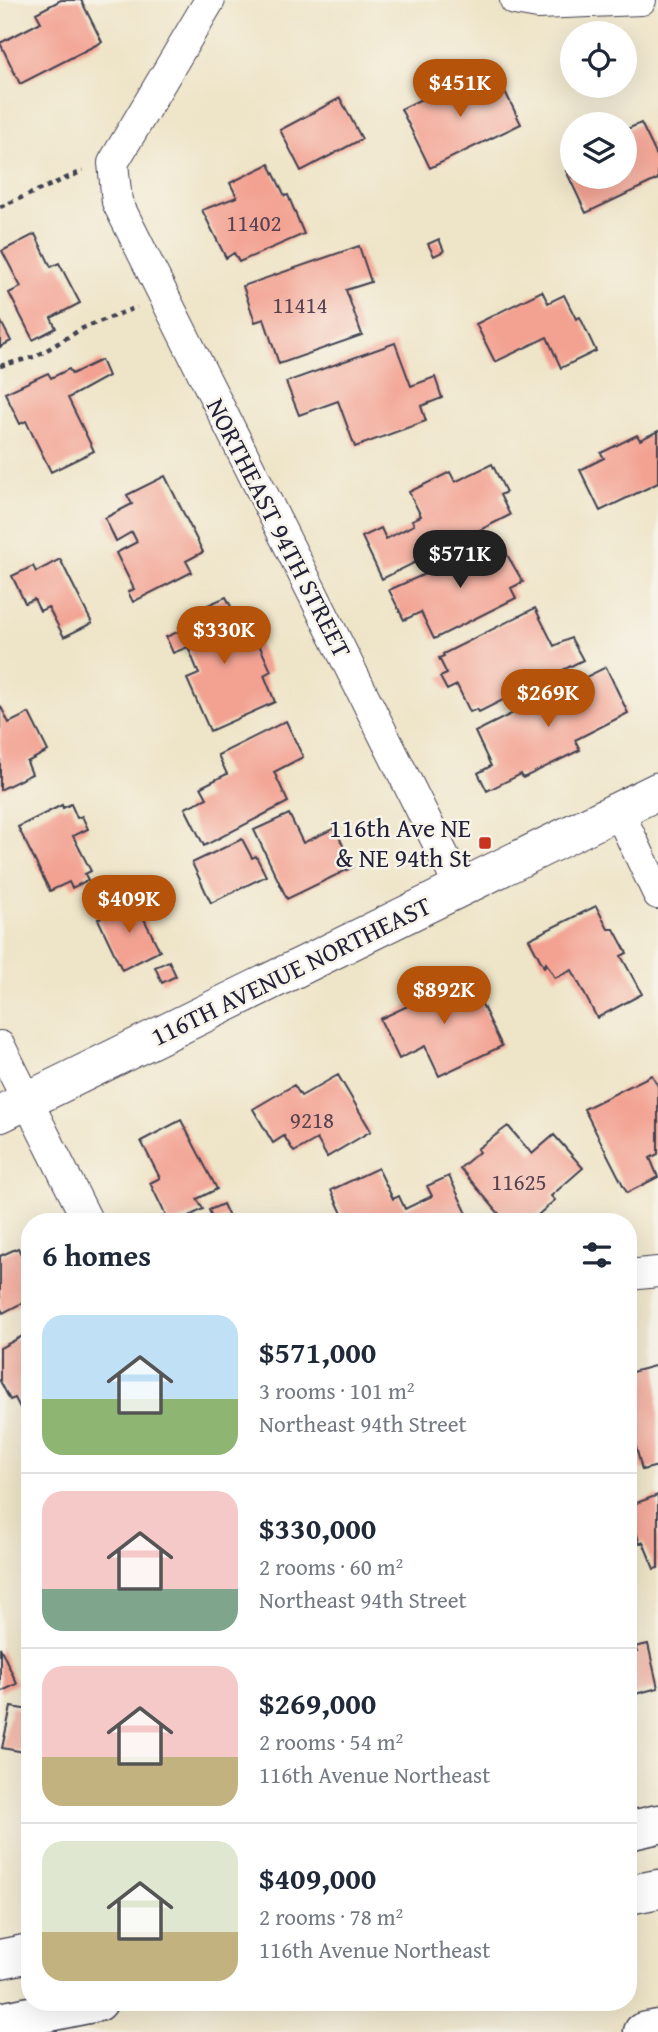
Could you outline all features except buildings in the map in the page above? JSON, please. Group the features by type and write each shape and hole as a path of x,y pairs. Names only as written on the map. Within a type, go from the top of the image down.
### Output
{"highway":[{"path":"637,1828 658,1824"},
{"path":"637,1893 658,1889"},
{"path":"0,1959 21,1955"},
{"path":"0,2022 54,2011"}],"street":[{"path":"113,163 210,0"},
{"path":"515,0 538,4 640,0"},
{"name":"NORTHEAST 94TH STREET","path":"113,163 117,202 460,888"},
{"name":"116TH AVENUE NORTHEAST","path":"13,1107 658,791"},
{"path":"618,810 658,894"},
{"path":"0,1046 13,1107 82,1213"},
{"path":"637,1274 658,1272"}],"path":[{"path":"0,207 84,170 113,163"},
{"path":"0,366 37,356 83,328 138,307"}],"place":[{"name":"116th Ave NE & NE 94th St","path":"485,843"}]}
